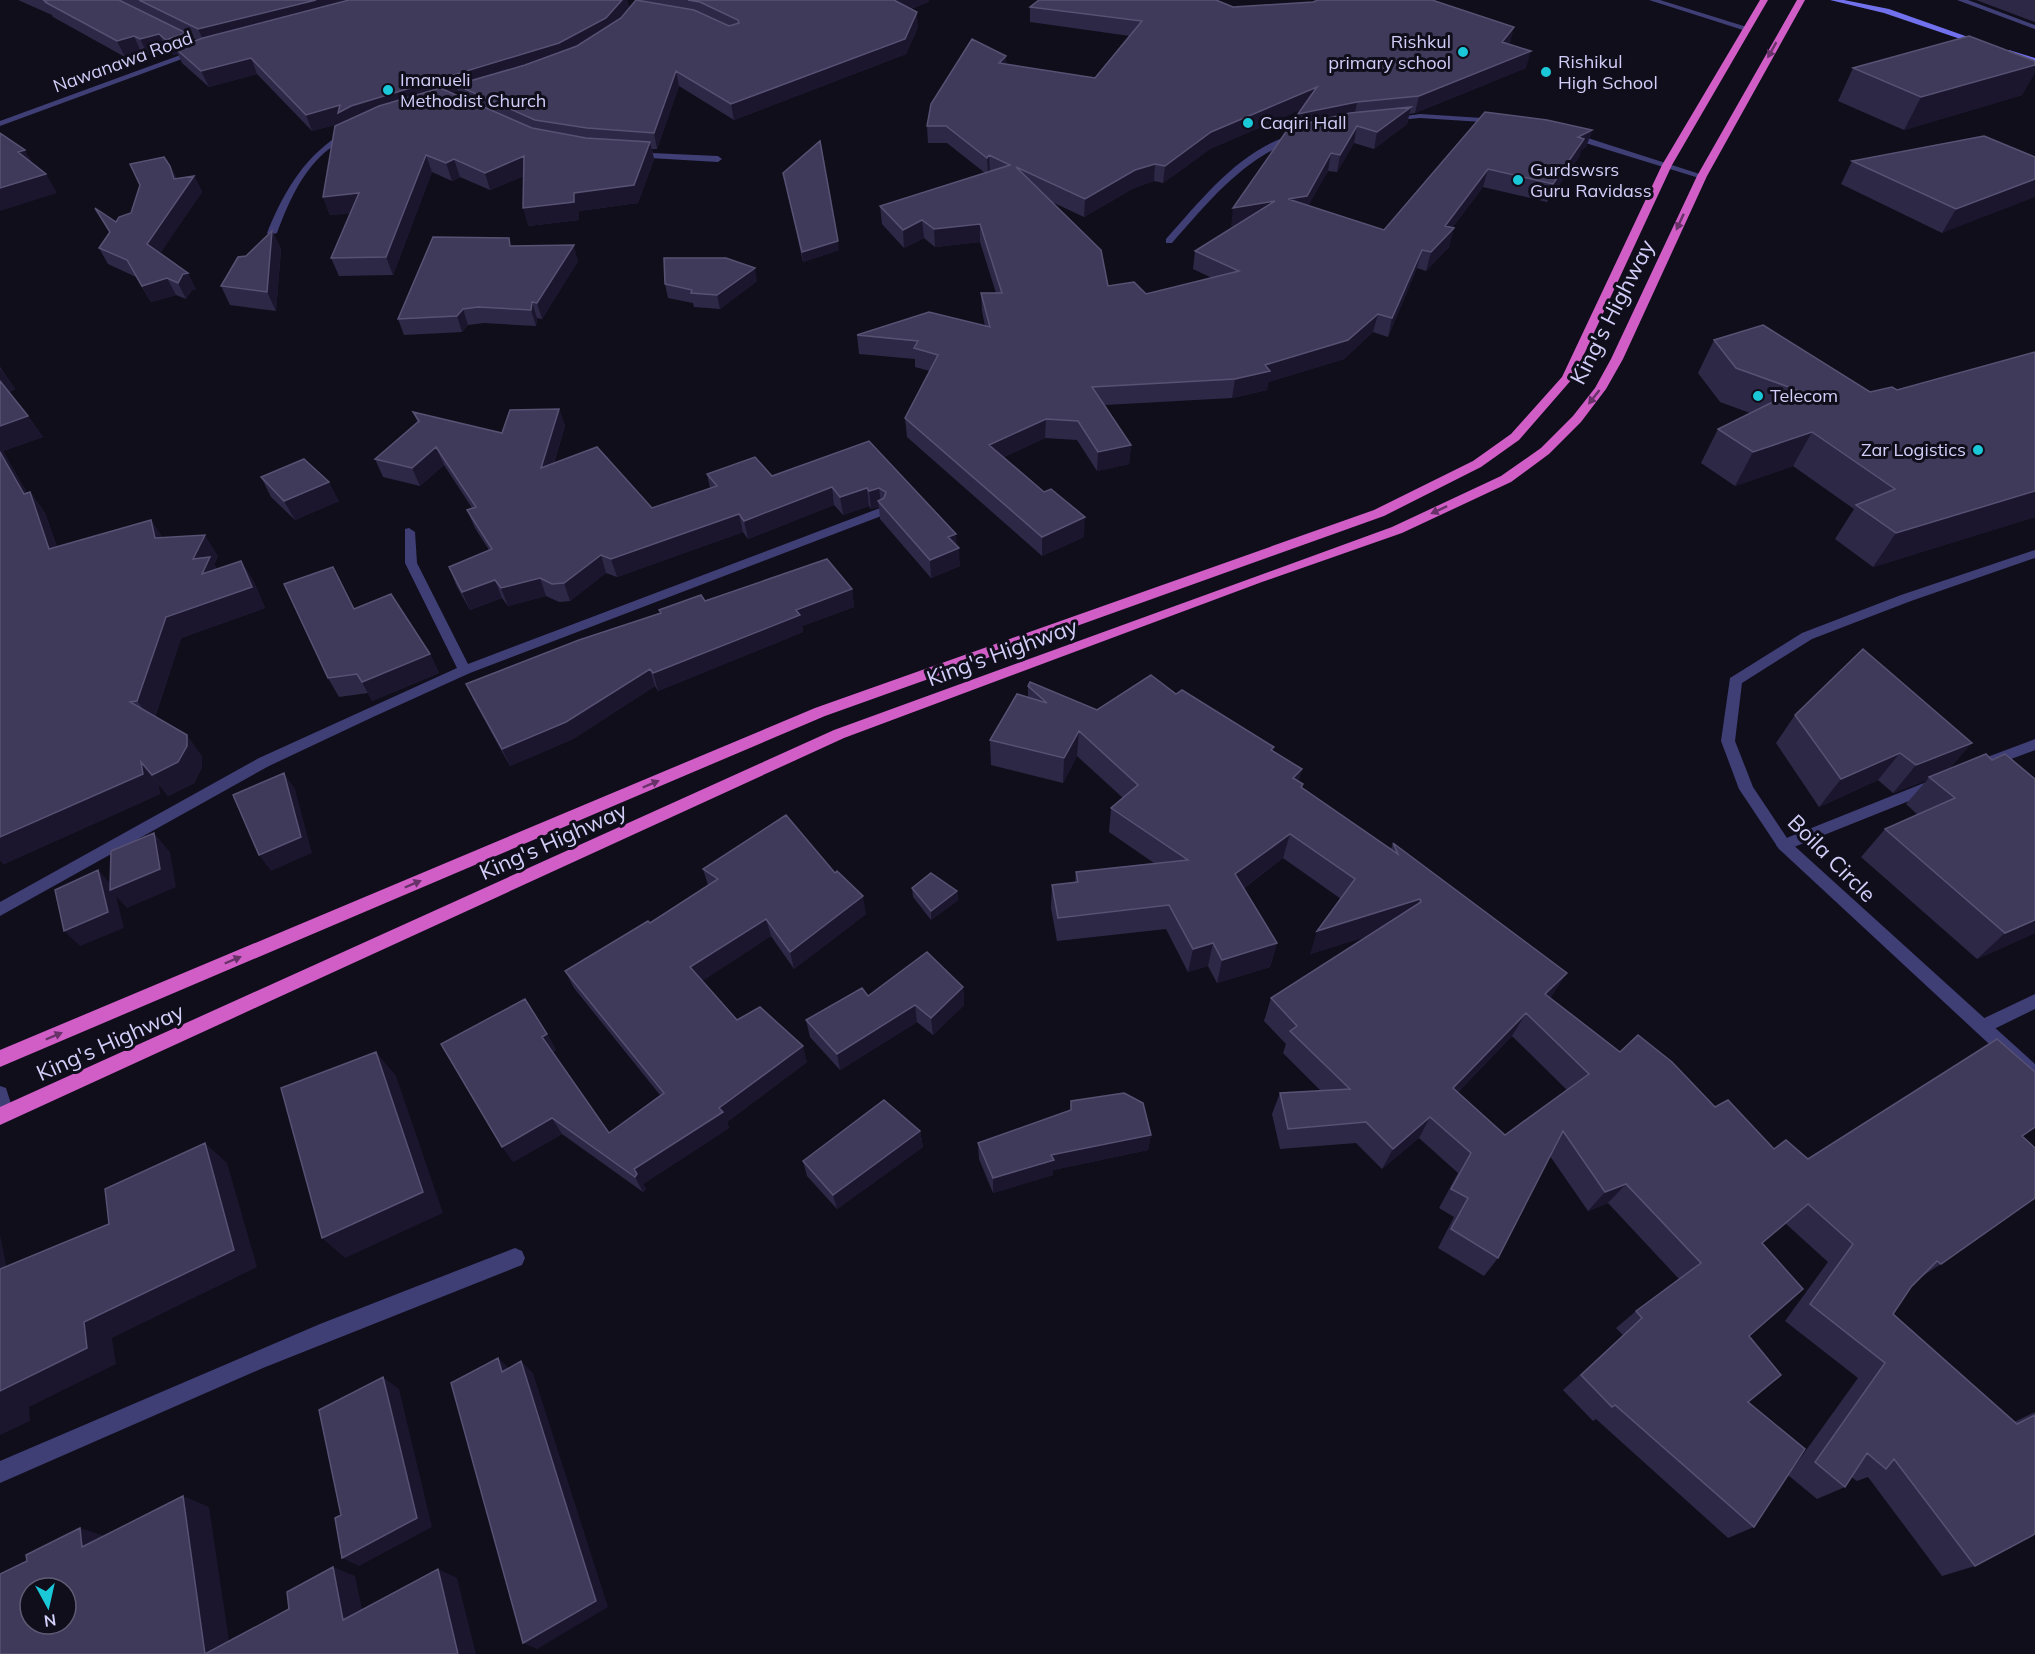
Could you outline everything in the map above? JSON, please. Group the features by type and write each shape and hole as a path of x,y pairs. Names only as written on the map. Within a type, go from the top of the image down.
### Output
{"highway":[{"name":"King's Highway","path":"0,1059 820,712 1378,513 1477,464 1515,437 1567,378 1667,165 1764,0"},
{"name":"King's Highway","path":"3,1114 839,734 1246,583 1397,530 1506,479 1545,451 1577,418 1600,389 1617,359 1702,176 1802,0"}],"main road":[{"path":"1834,0 1886,11 1993,47"},
{"path":"1863,0 1886,11"},
{"path":"2003,50 2035,61"}],"street":[{"path":"1653,0 1746,28"},
{"path":"1961,0 2035,27"},
{"name":"Nawanawa Road","path":"0,124 207,48 196,44"},
{"path":"1375,121 1448,116 1512,123"},
{"path":"272,233 284,200 298,175 317,152 361,126"},
{"path":"1564,133 1702,176"},
{"path":"1169,241 1237,167 1282,140 1303,135"},
{"path":"623,153 718,159"},
{"path":"0,910 264,762 465,670 880,512"},
{"path":"409,532 411,563 465,670"},
{"name":"Boila Circle","path":"2035,554 1906,598 1807,636 1735,681 1728,741 1746,789 1784,845 2035,1075"},
{"path":"1970,770 2035,744"},
{"path":"1784,845 1948,779"},
{"path":"1982,1028 2035,1001"},
{"path":"0,1094 3,1114"},
{"path":"0,1472 245,1364 388,1305 515,1258"}],"building":[{"path":"43,0 119,0 186,33 166,40 159,34 140,39 134,36 117,41"},
{"path":"139,0 316,0 198,29"},
{"path":"349,0 622,0 606,18 559,43 351,106 338,113 340,105 306,115 251,58 201,71 175,48 203,38"},
{"path":"636,0 694,10 729,26 739,23 738,20 700,2 688,0 894,0 917,12 905,39 731,104 676,71 654,133 587,128 535,120 456,85 525,65 577,46 621,18"},
{"path":"1039,0 1216,0 1233,7 1318,0 1432,0 1514,27 1502,42 1531,51 1419,96 1357,102 1298,114 1317,87 1211,132 1165,166 1155,164 1135,170 1085,199 1016,167 1101,250 1108,286 1134,282 1146,294 1239,271 1195,251 1275,201 1233,208 1288,129 1300,125 1350,113 1411,107 1377,132 1357,126 1340,155 1331,153 1307,196 1288,199 1384,230 1485,112 1547,120 1592,130 1578,137 1584,139 1553,184 1488,169 1445,226 1454,228 1431,252 1422,250 1392,318 1378,314 1348,340 1265,365 1270,371 1235,379 1092,387 1131,445 1098,452 1078,421 1046,419 989,445 1044,492 1051,489 1085,517 1042,537 905,418 938,355 914,348 918,341 857,335 929,312 990,327 981,293 1002,293 980,224 934,229 922,220 903,230 880,206 1010,165 989,155 987,158 946,126 927,126 931,104 972,39 1006,56 999,63 1095,78 1142,21 1030,7"},
{"path":"1969,36 2035,61 2035,65 1921,97 1853,68"},
{"path":"440,88 532,128 586,138 650,142 634,185 574,193 574,202 523,208 524,156 485,173 454,159 446,163 426,155 386,257 331,258 359,193 323,197 335,126 379,106"},
{"path":"0,133 25,150 18,152 46,174 0,188"},
{"path":"1984,136 2035,157 2035,179 1956,209 1852,161"},
{"path":"820,141 838,241 802,252 783,173"},
{"path":"164,157 174,179 194,176 147,244 188,273 183,274 178,283 167,278 142,286 127,260 99,248 110,232 95,208 116,222 119,217 131,213 140,185 130,164"},
{"path":"272,231 267,292 221,286 238,257 246,256"},
{"path":"433,237 509,238 510,246 574,245 537,303 532,302 531,310 478,307 463,309 457,316 398,319"},
{"path":"664,258 726,258 755,268 717,295 691,293 692,290 665,284"},
{"path":"1763,325 1870,392 1892,387 1897,390 2035,352 2035,491 1896,533 1856,505 1895,489 1812,432 1753,452 1718,429 1797,390 1736,368 1714,340"},
{"path":"0,381 28,416 0,426"},
{"path":"559,409 541,468 597,447 652,508 717,486 707,474 755,457 772,476 869,441 956,534 948,537 959,548 930,560 878,501 884,498 886,492 879,488 869,491 867,488 840,497 832,487 744,521 739,514 611,559 601,555 564,583 552,584 540,578 501,588 495,580 462,592 449,567 492,549 467,510 476,507 436,447 412,468 375,459 419,421 413,412 502,433 510,410"},
{"path":"0,452 24,494 30,492 49,549 151,520 155,538 205,535 193,559 210,557 202,574 241,561 252,587 166,617 137,701 130,702 187,735 187,746 178,762 152,775 141,762 143,774 0,837"},
{"path":"304,459 329,482 284,501 261,477"},
{"path":"827,559 852,589 796,610 800,615 653,673 650,669 566,722 502,749 466,684 579,640 661,613 659,610 701,595 705,601"},
{"path":"333,567 354,609 391,594 430,654 362,682 357,674 328,678 284,584"},
{"path":"1863,649 1972,743 1916,765 1900,753 1841,779 1795,715"},
{"path":"1151,675 1176,694 1182,690 1274,747 1271,750 1302,769 1293,778 1303,784 1301,787 1398,854 1393,843 1567,973 1545,994 1620,1052 1638,1035 1672,1062 1715,1107 1728,1100 1774,1149 1786,1140 1808,1159 1997,1039 2035,1072 2035,1127 2022,1136 2035,1148 2035,1198 1941,1264 1937,1261 1911,1287 1893,1314 2017,1424 2035,1415 2035,1534 1975,1566 1894,1459 1886,1469 1867,1453 1845,1487 1815,1462 1885,1363 1810,1304 1853,1244 1808,1204 1762,1243 1803,1289 1749,1336 1781,1375 1748,1402 1805,1449 1754,1527 1615,1405 1612,1407 1581,1375 1642,1318 1636,1311 1701,1263 1626,1184 1605,1192 1563,1131 1498,1258 1451,1229 1468,1198 1451,1189 1471,1153 1430,1117 1393,1149 1366,1122 1288,1129 1280,1093 1350,1089 1290,1031 1297,1026 1271,998 1421,902 1420,899 1317,931 1355,879 1290,834 1235,874 1277,943 1222,960 1213,943 1193,949 1169,905 1058,918 1052,885 1078,882 1076,872 1188,860 1111,808 1138,785 1079,731 1064,758 990,740 1017,694 1047,703 1028,686 1030,682 1097,710","holes":["1526,1013 1589,1074 1505,1135 1453,1088"]},
{"path":"1986,754 1992,760 2005,754 2035,779 2035,920 2005,933 1885,829 1955,798 1929,777"},
{"path":"284,773 301,837 259,855 233,795"},
{"path":"786,815 835,873 837,871 863,896 790,952 766,919 690,967 737,1020 760,1007 803,1046 719,1108 723,1112 634,1169 637,1174 635,1177 552,1118 502,1147 441,1044 525,999 547,1034 542,1037 609,1133 664,1093 565,971 648,921 650,923 718,879 703,869"},
{"path":"154,833 160,869 110,890 111,851"},
{"path":"98,870 108,912 64,931 55,890"},
{"path":"931,873 957,891 931,911 912,888"},
{"path":"927,952 963,987 931,1018 915,1005 837,1054 806,1020 862,988 868,996"},
{"path":"376,1052 423,1192 322,1238 281,1088"},
{"path":"1124,1093 1143,1103 1151,1135 1051,1155 1054,1160 993,1178 978,1143 1071,1110 1071,1101"},
{"path":"884,1100 920,1131 833,1195 803,1161"},
{"path":"205,1143 234,1250 84,1322 87,1348 0,1391 0,1269 109,1224 105,1189"},
{"path":"498,1358 502,1372 521,1361 596,1601 523,1643 451,1383"},
{"path":"383,1377 417,1518 342,1558 335,1518 341,1515 319,1410"},
{"path":"183,1496 205,1654 0,1654 0,1574 27,1561 26,1555 80,1528 82,1547"},
{"path":"333,1567 343,1620 438,1569 458,1654 205,1654 289,1609 287,1592"}],"place":[{"name":"Rishkul primary school","path":"1463,52"},
{"name":"Rishikul High School","path":"1546,72"},
{"name":"Imanueli Methodist Church","path":"388,90"},
{"name":"Caqiri Hall","path":"1248,123"},
{"name":"Gurdswsrs Guru Ravidass","path":"1518,180"},
{"name":"Telecom","path":"1758,396"},
{"name":"Zar Logistics","path":"1978,450"}]}
